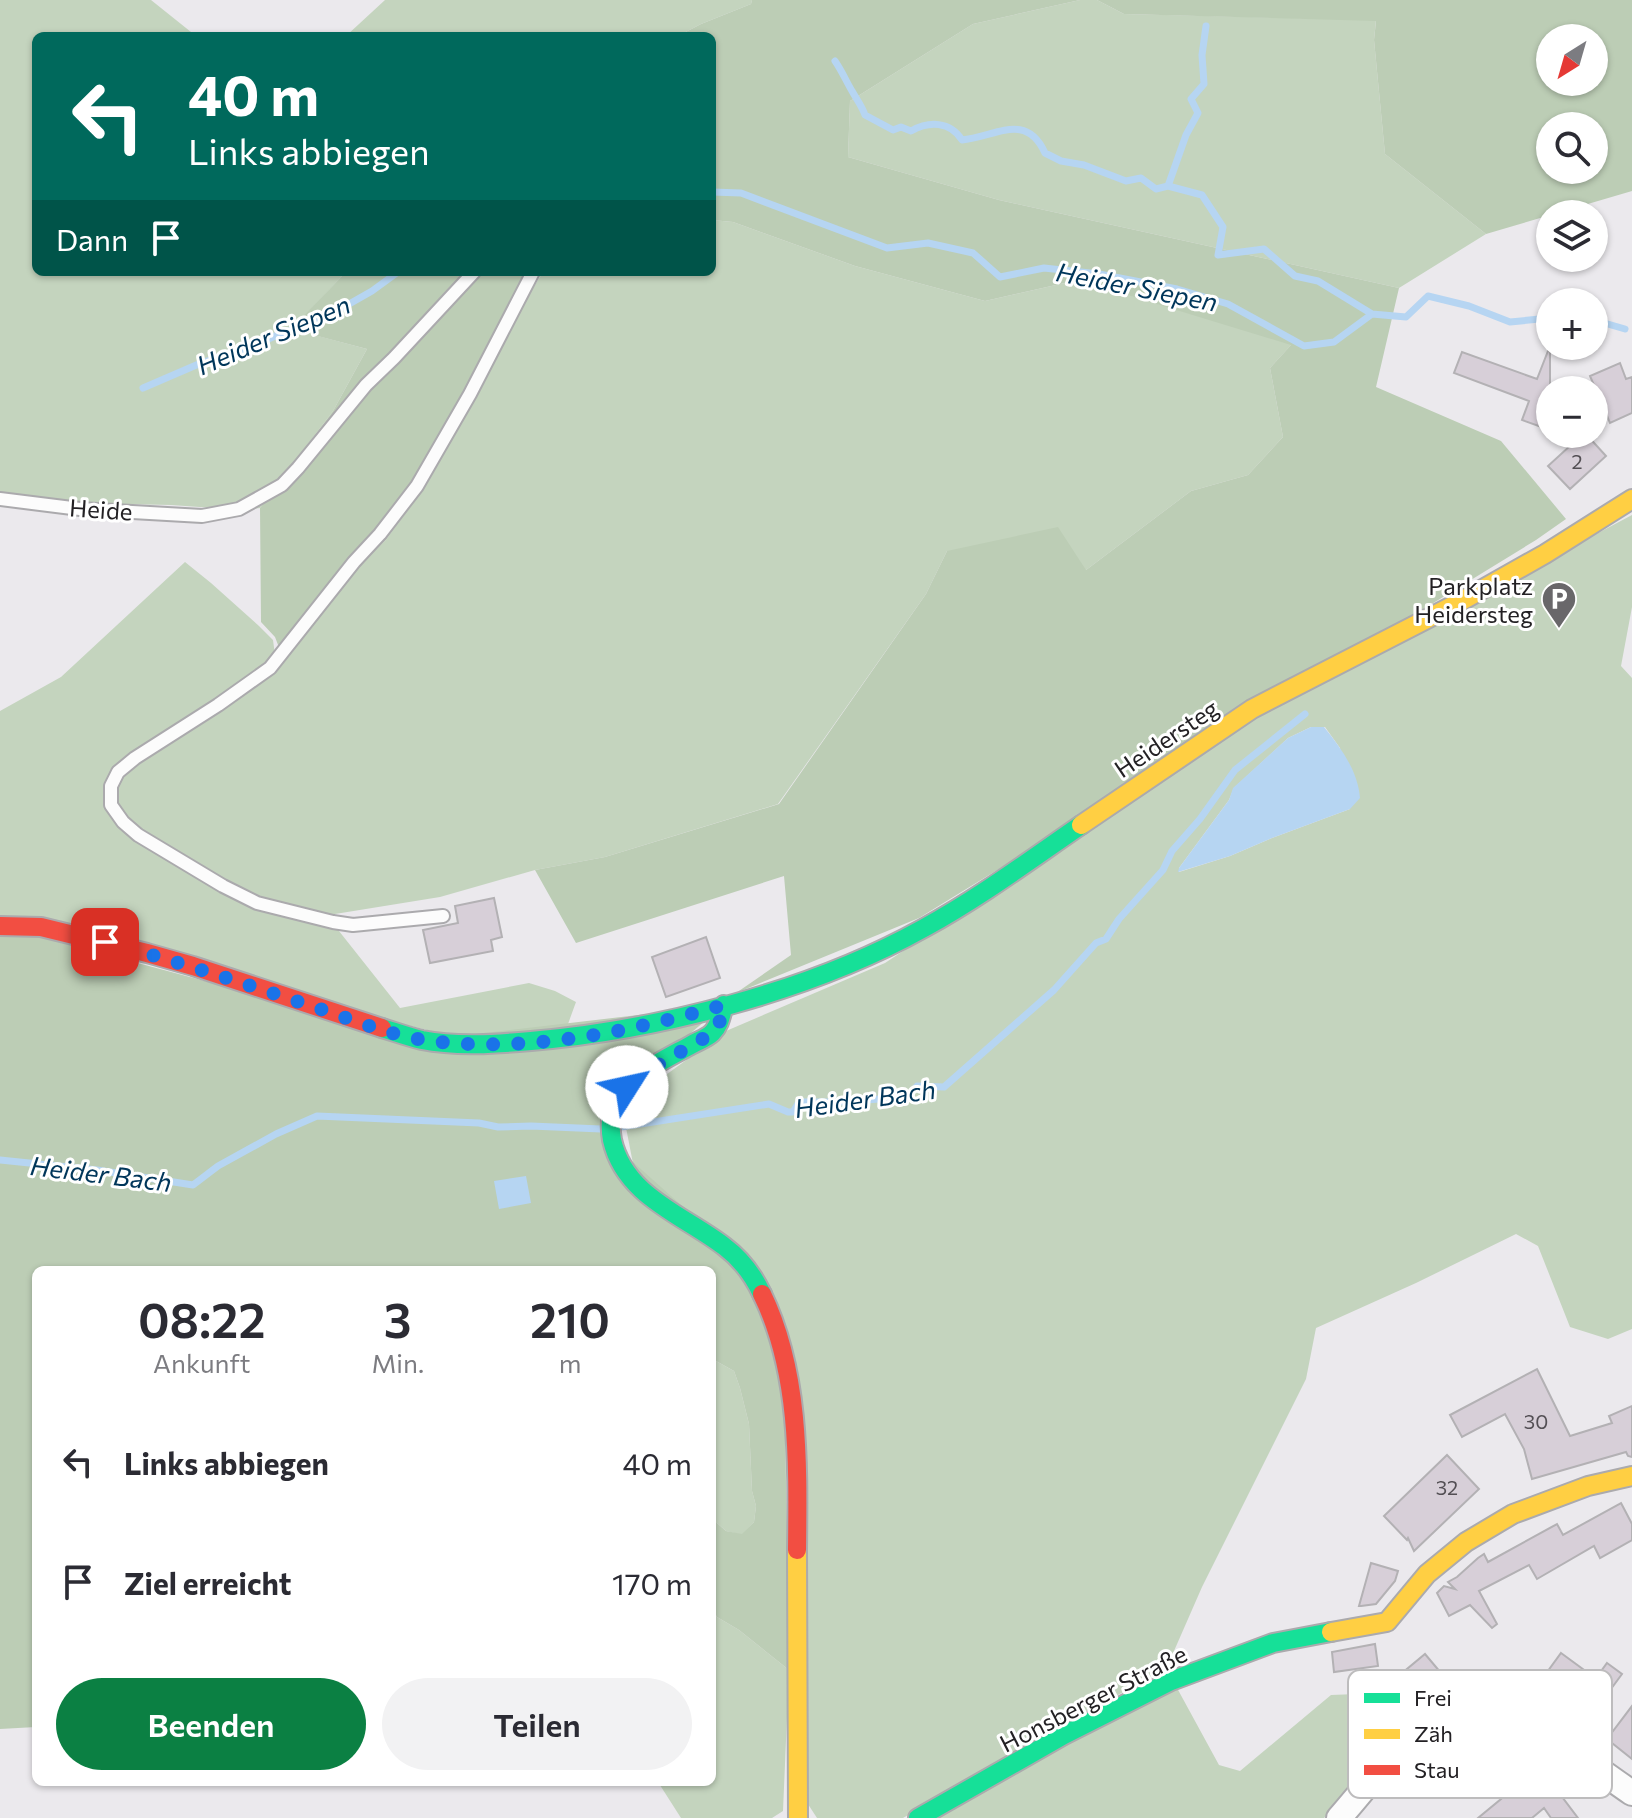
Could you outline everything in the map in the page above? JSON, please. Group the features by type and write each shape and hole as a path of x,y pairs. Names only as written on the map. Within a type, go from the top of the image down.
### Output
{"main road":[{"name":"Heidersteg","path":"0,926 41,927 147,953 424,1040 475,1044 581,1037 636,1027 760,996 878,952 925,928 1252,709 1458,603 1545,554 1632,499"},
{"path":"724,1005 719,1024 711,1034 641,1075 627,1087 615,1106 611,1129 624,1170 637,1187 738,1256 754,1274 768,1299 784,1355 796,1439 798,1818"},
{"name":"Honsberger Straße","path":"918,1818 1064,1735 1171,1681 1273,1643 1387,1622 1427,1574 1466,1542 1513,1514 1588,1486 1632,1476"}],"street":[{"path":"1612,1780 1632,1793"},
{"path":"1339,1818 1357,1798"}],"lane":[{"name":"Heide","path":"0,499 80,509 202,516 239,509 282,485 366,385 470,276"},
{"path":"443,916 353,925 257,903 138,835 123,822 111,805 111,786 118,772 135,758 270,668 417,486 470,394 531,276"}],"green space":[{"path":"0,0 151,0 191,32 32,32 32,276 342,276 292,329 367,349 333,411 260,508 242,510 75,503 0,494"},
{"path":"385,0 752,0 751,4 686,32 350,32"},
{"path":"752,0 1080,0 973,24 850,101 848,157 999,200 1399,288 1376,387 1501,441 1566,519 919,918 736,993 791,955 784,876 576,943 535,870 605,857 779,804 926,594 947,551 1058,527 1086,570 1191,491 1248,475 1283,437 1270,368 1291,345 1078,280 985,301 855,266 733,222 716,220 716,32 686,32 751,4"},
{"path":"1080,0 1097,0 1124,14 1376,20 1374,40 1385,154 1486,234 1399,288 999,200 848,157 850,101 973,24"},
{"path":"1097,0 1632,0 1632,191 1601,200 1536,200 1536,219 1486,234 1385,154 1374,40 1376,21 1124,14"},
{"path":"716,220 733,222 855,266 985,301 1078,280 1292,344 1270,368 1283,437 1248,475 1191,491 1086,570 947,551 926,594 778,804 605,857 535,870 440,897 335,914 335,926 400,1008 529,983 576,1002 564,1035 476,1042 0,925 0,711 61,677 185,562 273,640 275,655 268,665 160,736 166,746 270,674 358,564 385,541 421,492 503,336 540,276 716,276"},
{"path":"342,276 539,276 502,335 421,492 385,541 358,565 280,650 275,637 261,622 260,508 333,411 367,349 291,329"},
{"path":"1632,515 1632,607 1621,666 1632,678 1632,1329 1608,1339 1570,1327 1538,1246 1516,1234 1316,1328 1306,1379 1202,1587 1167,1667 903,1818 817,1818 804,1798 787,1342 636,1179 622,1107 726,1031 885,963 1275,705","holes":["1311,727 1325,727 1340,748 1350,809 1230,856 1179,872 1234,788 1288,738"]},
{"path":"0,926 424,1040 724,1005 641,1075 614,1145 738,1256 784,1355 789,1670 716,1615 716,1523 726,1531 742,1534 754,1522 756,1506 752,1491 749,1424 740,1388 734,1371 716,1361 716,1266 32,1266 32,1727 0,1729"},
{"path":"716,1361 734,1371 740,1388 749,1424 752,1491 756,1506 754,1522 742,1535 726,1531 717,1523"},
{"path":"716,1615 789,1670 783,1811 772,1818 681,1818 661,1786 716,1786"},
{"path":"1177,1688 1219,1765 1240,1771 1331,1695 1348,1694 1348,1792 1324,1818 923,1818"}],"water":[{"path":"1311,727 1324,727 1352,769 1360,798 1350,809 1230,856 1178,872 1229,800 1233,788 1288,738"},
{"path":"526,1176 531,1203 499,1209 494,1181"}],"building":[{"path":"1462,352 1536,379 1536,425 1522,420 1529,401 1454,373"},
{"path":"1544,360 1550,360 1550,376 1538,376"},
{"path":"1620,363 1626,379 1632,377 1632,413 1610,423 1608,376 1590,376"},
{"path":"1568,448 1599,448 1606,456 1570,489 1548,466"},
{"path":"494,898 502,937 491,940 493,951 430,963 423,930 458,923 455,906"},
{"path":"706,937 720,978 666,997 652,957"},
{"path":"1537,1369 1570,1436 1612,1423 1609,1416 1632,1406 1632,1457 1626,1452 1532,1479 1524,1449 1505,1414 1462,1437 1450,1415"},
{"path":"1447,1455 1479,1489 1414,1551 1408,1538 1384,1516"},
{"path":"1621,1503 1632,1524 1632,1540 1600,1558 1594,1546 1537,1579 1529,1565 1479,1591 1497,1624 1492,1628 1470,1605 1449,1616 1437,1593 1444,1586 1455,1589 1448,1582 1484,1554 1488,1562 1557,1524 1563,1535"},
{"path":"1371,1563 1398,1571 1395,1581 1376,1604 1359,1606"},
{"path":"1375,1644 1378,1666 1334,1672 1332,1652"},
{"path":"1561,1653 1584,1670 1549,1670"},
{"path":"1425,1654 1438,1670 1406,1670"},
{"path":"1607,1663 1622,1674 1612,1688 1612,1670 1602,1670"},
{"path":"1632,1706 1632,1759 1612,1743 1612,1732"},
{"path":"1563,1798 1578,1818 1551,1818 1544,1808 1532,1818 1478,1818 1501,1799"}],"waterway":[{"path":"1206,26 1202,55 1204,84 1191,99 1198,113 1186,135 1168,186 1202,195 1223,227 1218,255 1264,249 1295,276 1318,281 1372,314"},
{"path":"835,61 865,115 893,130 901,127 911,131 932,124 939,125 952,129 962,140 1019,130 1029,133 1045,153 1061,161 1084,165 1126,181 1141,178 1156,189 1168,186"},
{"name":"Heider Siepen","path":"716,192 741,193 887,248 928,243 973,253 1000,277 1044,268 1099,274 1177,289 1228,304 1304,346 1334,342 1372,314 1406,317 1428,296 1469,306 1510,322 1536,319"},
{"name":"Heider Siepen","path":"143,388 328,316 393,276"},
{"name":"Heider Siepen","path":"1608,324 1625,329"},
{"name":"Heider Bach","path":"621,1127 769,1104 793,1112 799,1102 907,1097 917,1086 944,1087 1054,990 1096,943 1106,939 1119,919 1163,870 1172,851 1200,819 1235,770 1305,714"},
{"name":"Heider Bach","path":"0,1160 97,1170 193,1185 218,1166 276,1134 317,1116 479,1123 498,1127 601,1129"}],"traffic: fast":[{"path":"382,1028 435,1042 504,1043 631,1028 733,1004 833,971 924,928 1081,825"},
{"path":"724,1005 719,1023 710,1035 659,1063 638,1077 621,1094 613,1109 611,1136 619,1160 629,1176 658,1203 731,1252 762,1294"},
{"path":"918,1818 1064,1735 1171,1681 1273,1643 1331,1632"}],"traffic: slow":[{"path":"1081,825 1252,709 1458,603 1545,554 1632,499"},
{"path":"1331,1632 1387,1622 1427,1574 1466,1542 1513,1514 1588,1486 1632,1476"},
{"path":"797,1550 798,1818"}],"traffic: jam":[{"path":"0,926 41,927 147,953 382,1028"},
{"path":"762,1294 784,1355 790,1387 796,1452 797,1550"}],"place":[{"name":"Parkplatz Heidersteg","path":"1559,630"}],"route":[{"path":"105,942 193,966 424,1040 475,1044 581,1037 678,1018 724,1005 719,1024 711,1034 641,1075 627,1087"}]}
